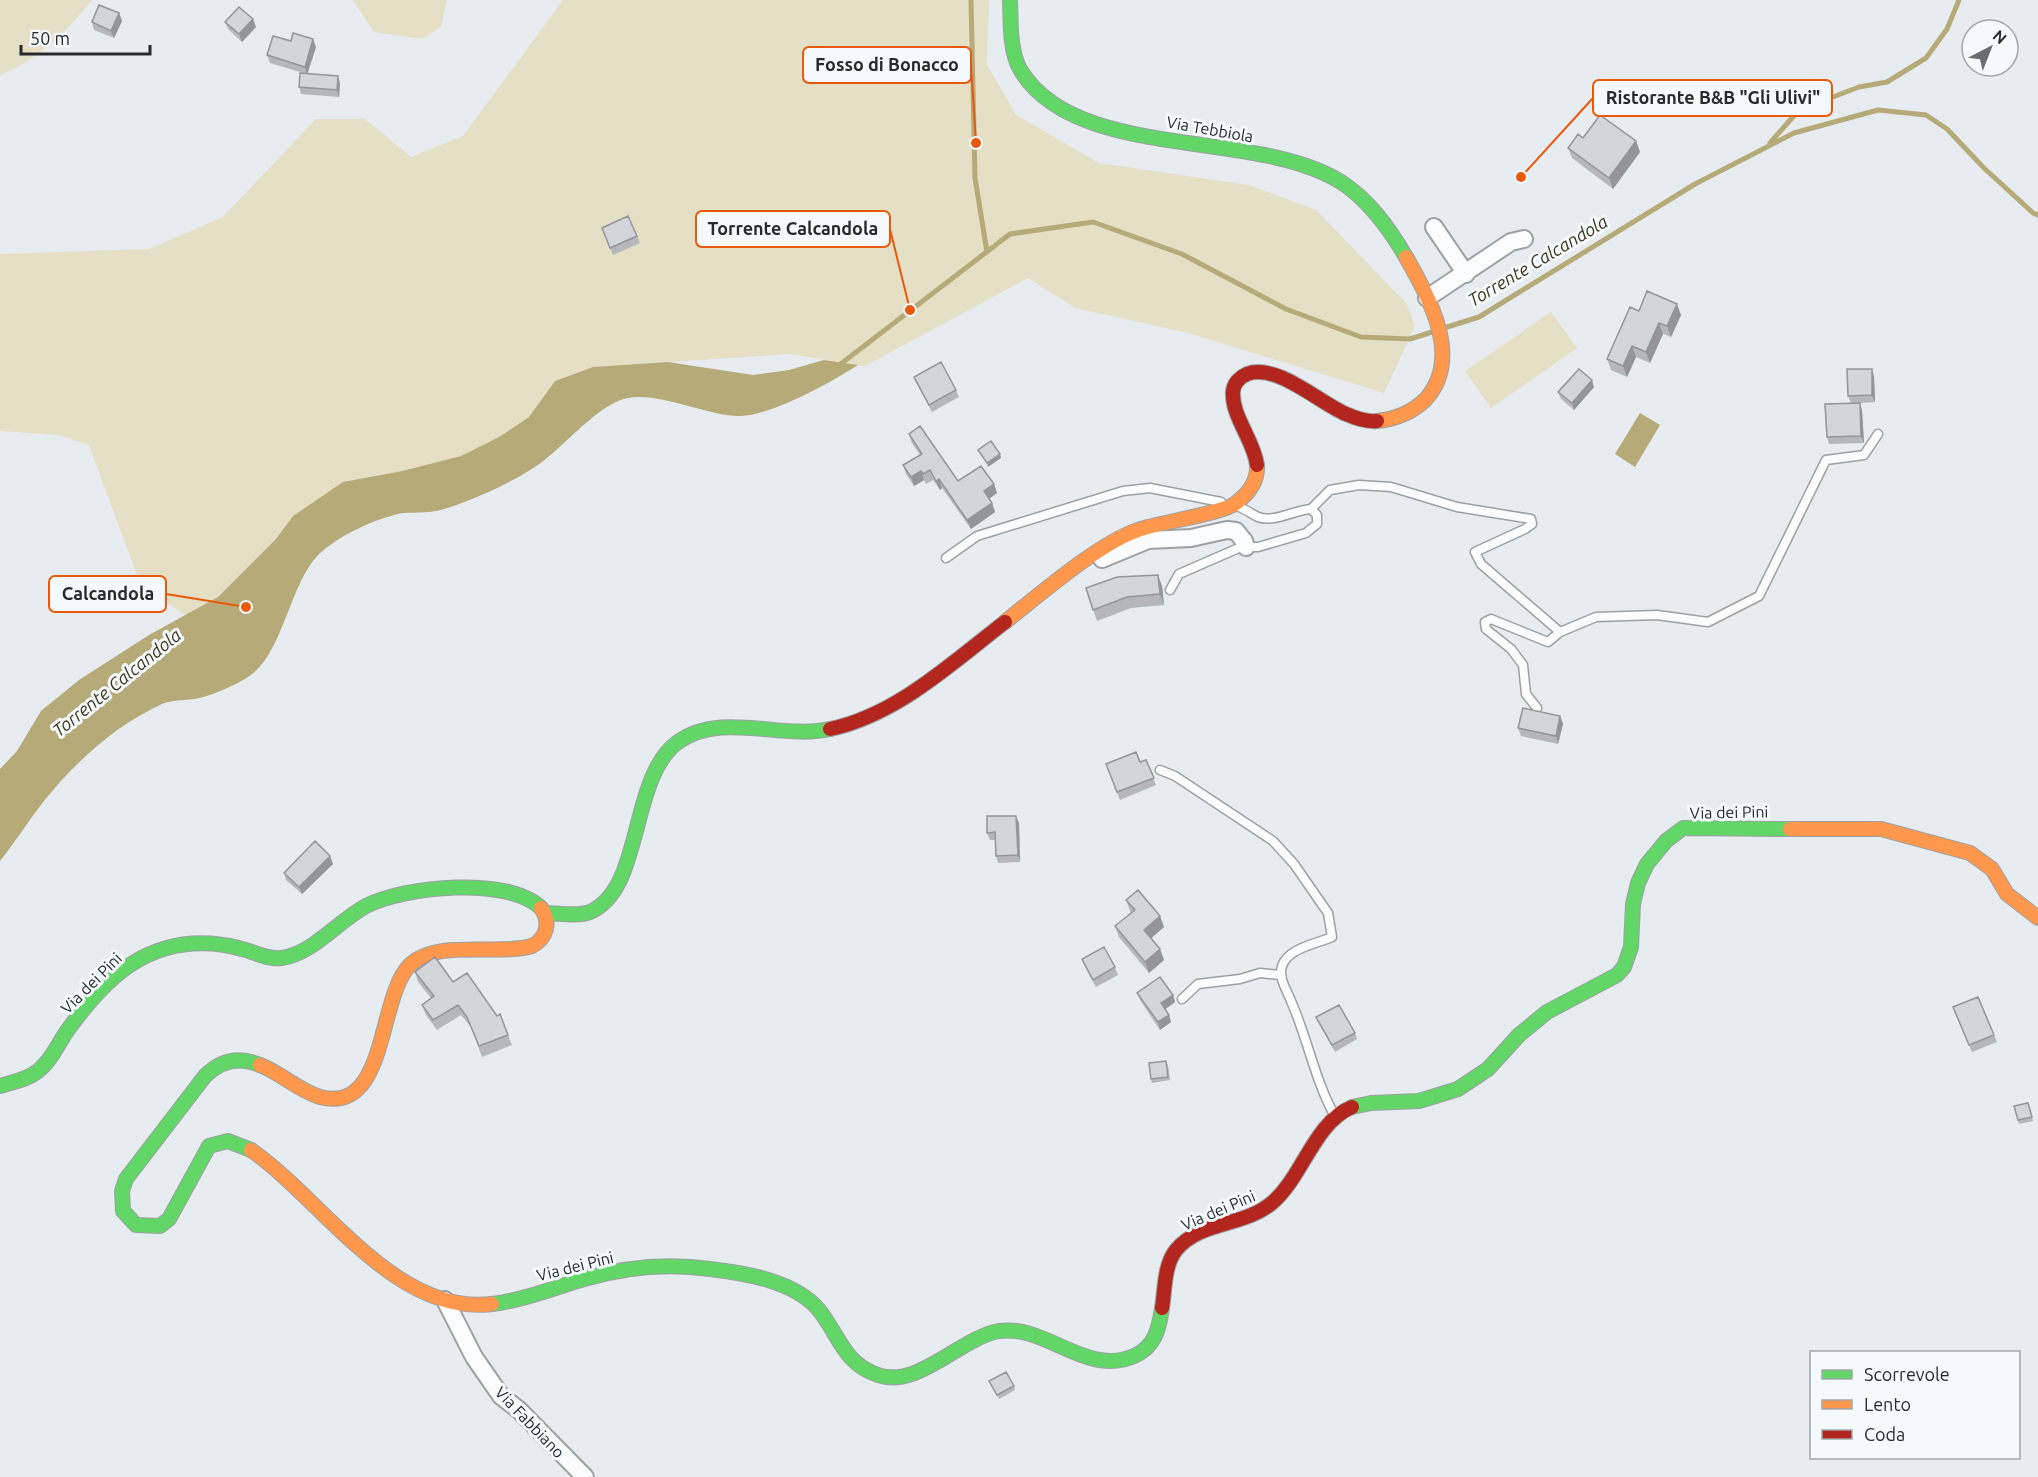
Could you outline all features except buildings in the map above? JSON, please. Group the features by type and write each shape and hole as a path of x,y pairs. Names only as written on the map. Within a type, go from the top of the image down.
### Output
{"street":[{"name":"Via Tebbiola","path":"1010,0 1011,40 1021,71 1033,88 1056,106 1086,121 1194,144 1299,161 1340,181 1372,209 1399,246 1426,296 1440,332 1446,363 1438,383 1422,404 1407,416 1390,423 1372,424 1340,411 1280,377 1251,372 1240,378 1232,392 1236,409 1256,450 1257,471 1252,490 1234,505"},
{"path":"1434,227 1466,274"},
{"path":"1426,296 1466,274 1510,242 1524,239"},
{"path":"545,913 589,913 611,896 627,860 648,787 660,761 675,744 693,733 714,727 810,734 838,728 880,713 913,692 1102,549 1136,530 1234,505"},
{"path":"1066,575 1148,540 1191,538 1227,530 1236,531 1244,540 1245,547"},
{"name":"Via dei Pini","path":"0,1086 36,1072 48,1061 70,1027 114,978 132,963 163,947 185,943 218,943 279,959 294,956 353,913 398,895 425,889 514,893 538,904 545,913 548,924 541,939 531,946 426,955 412,963 399,978 394,992 379,1058 371,1073 348,1096 336,1099 320,1097 252,1060 238,1059 217,1064 195,1087 131,1170 118,1199 126,1216 140,1225 160,1226 169,1219 209,1146 217,1141 237,1143 264,1160 351,1240 376,1259 420,1288 445,1300 465,1305 517,1299 604,1272 680,1266 758,1278 789,1288 814,1304 859,1368 876,1375 895,1378 924,1369 981,1336 999,1331 1020,1331 1086,1359 1108,1361 1138,1355 1153,1341 1160,1329 1163,1286 1168,1264 1177,1246 1191,1235 1252,1215 1273,1203 1292,1182 1336,1118 1355,1106 1418,1102 1458,1090 1486,1073 1526,1029 1542,1017 1580,993 1612,980 1623,969 1629,955 1635,894 1649,858 1666,838 1683,828 1881,829 1931,841 1970,852 1992,869 2007,894 2038,918"},
{"name":"Via Fabbiano","path":"445,1300 474,1357 501,1396 519,1410 585,1477"}],"lane":[{"path":"1537,708 1526,694 1523,665 1511,649 1486,629 1485,622 1491,619 1548,642 1560,632 1596,617 1657,615 1708,622 1759,596 1826,460 1864,455 1878,434"},
{"path":"946,558 977,536 1123,491 1150,488 1234,505 1260,518 1281,517 1297,510 1311,509 1330,490 1359,484 1391,487 1457,507 1531,519 1532,524 1525,529 1476,552 1481,564 1560,632"},
{"path":"1170,590 1179,574 1245,547 1258,546 1306,533 1317,524 1317,515 1311,509"},
{"path":"1160,770 1175,776 1274,841 1294,864 1328,913 1332,937 1289,954 1282,965 1280,975 1303,1028 1327,1102 1336,1118"},
{"path":"1182,999 1198,984 1240,979 1260,973 1280,975"}],"shaded area":[{"path":"0,0 92,0 51,44 14,69 0,75"},
{"path":"353,0 447,0 441,27 422,39 374,32"},
{"path":"563,0 989,0 987,65 1016,115 1099,163 1249,185 1316,210 1407,304 1415,326 1384,393 1188,333 1075,308 1028,278 865,366 789,354 593,367 555,381 529,417 499,437 461,456 402,471 343,482 293,516 276,539 218,597 187,616 141,586 89,445 59,435 0,431 0,254 149,249 223,217 316,119 365,119 411,157 463,136"},
{"path":"1551,312 1577,348 1491,408 1465,371"}],"water":[{"path":"824,360 858,365 785,404 741,416 711,412 644,397 616,402 587,422 542,462 506,483 448,508 394,515 345,536 327,547 309,566 272,649 252,674 211,695 162,704 113,733 83,758 56,786 0,861 0,769 17,751 41,711 79,680 149,635 218,597 276,539 293,516 343,482 402,471 461,456 499,437 529,417 555,381 593,367 668,362 753,375 789,370"},
{"path":"1640,413 1660,425 1635,467 1615,454"}],"waterway":[{"path":"971,0 975,178 987,252"},
{"path":"1770,143 1799,110 1859,87 1887,82 1926,58 1947,29 1959,0"},
{"name":"Torrente Calcandola","path":"1444,328 1479,317 1695,184 1794,133 1878,110 1926,115 1947,129 1984,168 2038,215"},
{"name":"Torrente Calcandola","path":"838,366 1010,234 1093,222 1182,254 1286,309 1361,337 1410,339 1432,332"}],"traffic: fast":[{"path":"1010,0 1011,36 1017,63 1021,71 1048,100 1083,119 1125,132 1263,155 1305,165 1341,182 1361,197 1385,225 1406,257"},
{"path":"545,913 574,915 590,912 607,900 620,881 629,857 651,780 662,758 678,742 695,733 713,728 792,731 830,729"},
{"path":"1352,1107 1371,1103 1419,1101 1458,1089 1488,1069 1519,1035 1547,1012 1617,975 1624,967 1631,947 1633,904 1638,883 1647,864 1666,841 1683,828 1790,829"},
{"path":"0,1086 25,1079 43,1067 81,1012 105,985 123,969 159,951 200,943 228,946 267,957 282,958 305,950 366,906 405,893 430,889 481,888 505,891 526,898 541,908"},
{"path":"251,1150 228,1141 209,1146 169,1219 160,1226 136,1225 123,1211 122,1191 126,1179 205,1076 217,1066 231,1061 238,1060 260,1065"},
{"path":"492,1304 527,1297 599,1275 631,1269 678,1266 738,1273 783,1285 809,1300 819,1310 843,1348 857,1364 878,1375 893,1377 908,1375 924,1369 984,1335 999,1331 1016,1331 1033,1335 1083,1355 1099,1360 1116,1361 1134,1356 1147,1348 1155,1336 1162,1308"}],"traffic: slow":[{"path":"1377,421 1403,415 1421,404 1437,383 1442,365 1442,346 1432,309 1406,257"},
{"path":"1005,622 1070,571 1122,537 1148,527 1218,511 1236,503 1251,487 1256,476 1257,465"},
{"path":"1790,829 1881,829 1970,853 1992,869 2007,894 2038,918"},
{"path":"260,1065 312,1094 320,1097 342,1098 359,1088 370,1071 400,979 411,964 423,956 437,952 503,950 532,946 541,939 546,929 546,919 541,908"},
{"path":"251,1150 278,1171 362,1250 392,1273 423,1292 457,1303 492,1304"}],"traffic: jam":[{"path":"1257,465 1252,446 1235,410 1233,400 1235,385 1247,374 1259,372 1271,374 1297,385 1346,414 1377,421"},
{"path":"830,729 855,722 901,700 944,670 1005,622"},
{"path":"1162,1308 1167,1270 1176,1250 1198,1233 1250,1216 1273,1202 1293,1178 1318,1137 1339,1115 1352,1107"}],"place":[{"name":"Fosso di Bonacco","path":"976,143"},
{"name":"Ristorante B&B \"Gli Ulivi\"","path":"1521,177"},
{"name":"Torrente Calcandola","path":"910,310"},
{"name":"Calcandola","path":"246,607"}]}
